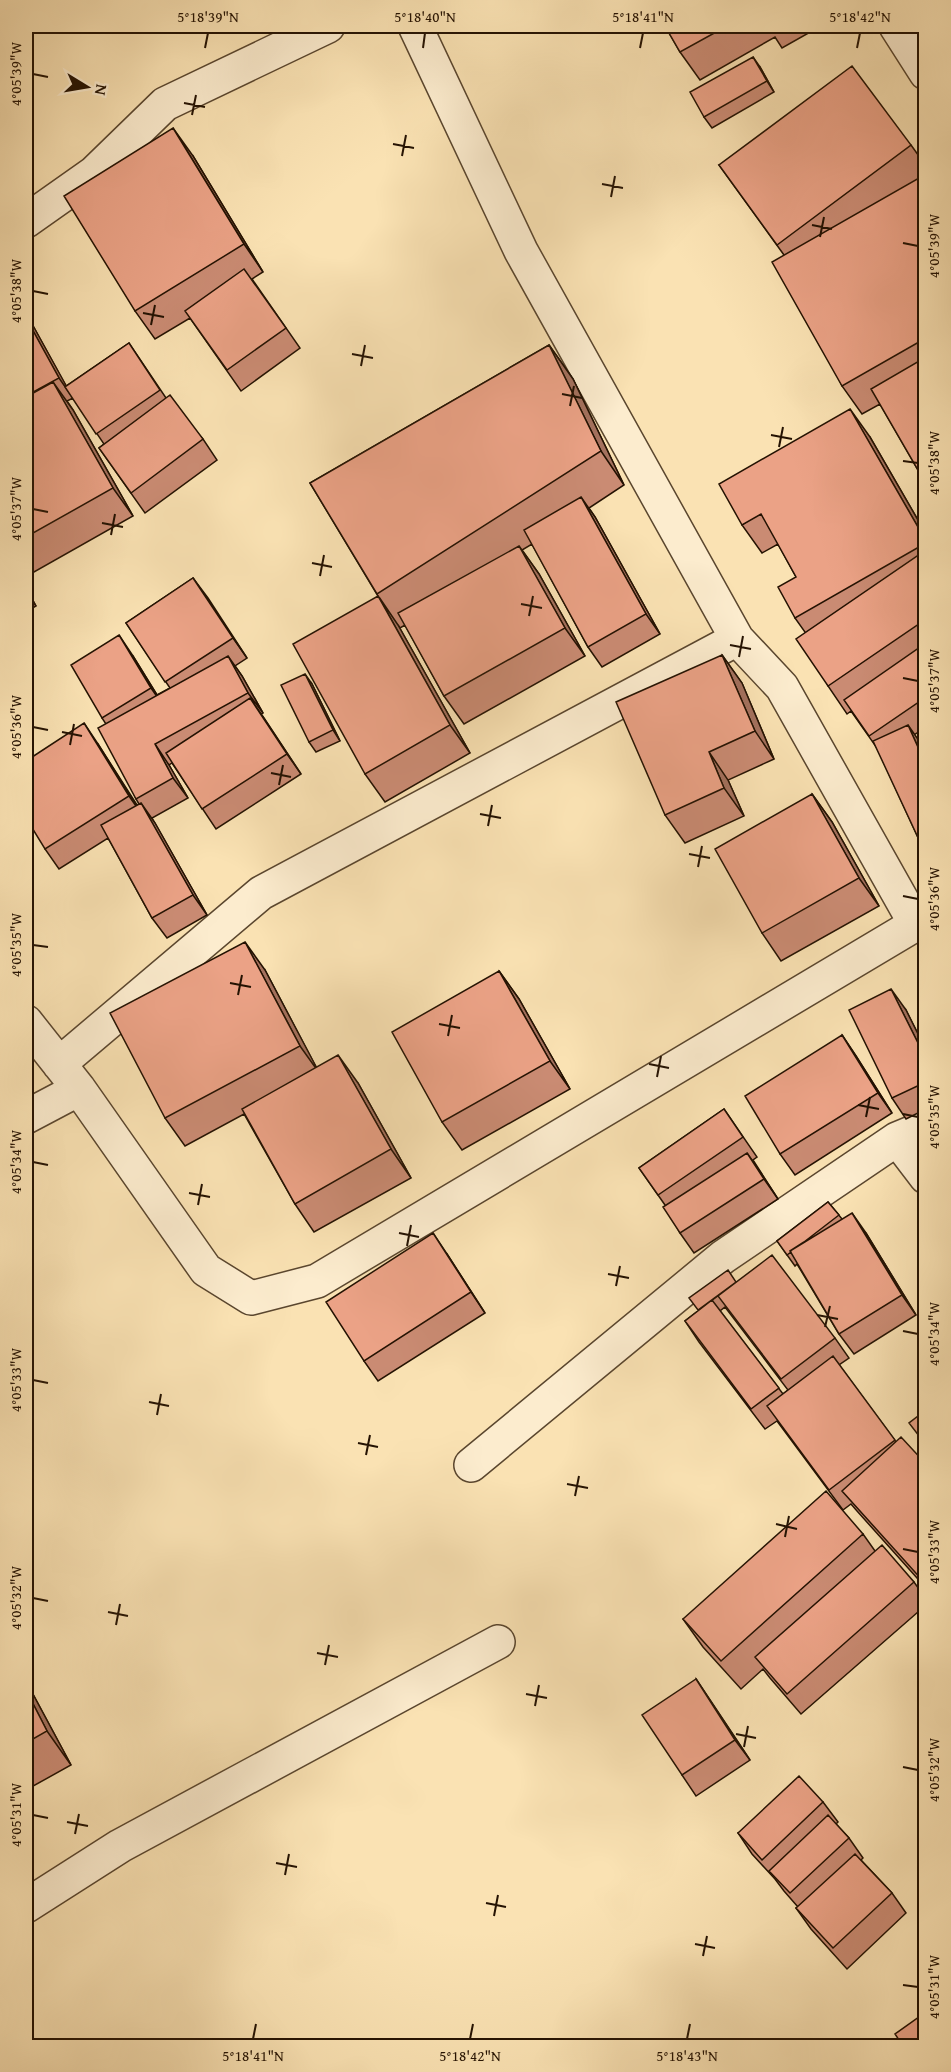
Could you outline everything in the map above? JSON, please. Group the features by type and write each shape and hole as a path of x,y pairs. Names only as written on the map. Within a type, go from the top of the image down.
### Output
{"street":[{"path":"26,221 94,173 165,104 328,26"},
{"path":"26,1022 79,1089 206,1270 250,1298 317,1281 921,922 782,687 737,639 521,250 415,26"},
{"path":"896,26 926,73"},
{"path":"59,1064 261,893 737,639"},
{"path":"26,1117 79,1089"},
{"path":"471,1465 723,1257 911,1133 926,1177"},
{"path":"26,1906 120,1846 498,1642"}],"building":[{"path":"665,26 727,26 680,52"},
{"path":"753,57 767,81 704,117 690,92"},
{"path":"852,66 911,145 777,245 719,165"},
{"path":"173,128 244,244 135,311 64,196"},
{"path":"926,174 926,338 842,386 772,262"},
{"path":"244,269 286,328 227,370 185,311"},
{"path":"26,318 59,378 26,396"},
{"path":"129,343 160,390 96,434 65,387"},
{"path":"549,345 601,451 377,594 310,483"},
{"path":"926,357 926,484 871,389"},
{"path":"53,382 113,488 26,537 26,397"},
{"path":"170,395 203,439 131,493 99,448"},
{"path":"850,409 926,543 795,618 778,587 796,577 761,514 742,525 719,484"},
{"path":"581,497 646,614 588,647 524,530"},
{"path":"519,546 565,628 444,696 398,613"},
{"path":"926,550 926,619 828,686 796,639"},
{"path":"193,578 233,638 165,682 126,623"},
{"path":"378,596 450,725 365,774 293,644"},
{"path":"119,635 151,688 102,718 71,665"},
{"path":"926,643 926,697 869,736 844,700"},
{"path":"722,655 755,731 709,752 724,788 665,815 616,702"},
{"path":"228,656 248,693 155,744 173,778 136,799 98,728"},
{"path":"305,674 333,730 309,742 281,685"},
{"path":"250,698 287,754 202,809 166,753"},
{"path":"84,723 129,796 45,849 26,818 26,761"},
{"path":"908,725 926,765 926,841 921,844 873,741"},
{"path":"812,794 859,878 762,933 715,849"},
{"path":"141,803 193,895 152,918 101,825"},
{"path":"245,942 300,1046 165,1118 110,1013"},
{"path":"499,971 550,1061 442,1122 392,1032"},
{"path":"891,989 926,1059 926,1082 892,1098 849,1010"},
{"path":"926,997 926,1011 920,1000"},
{"path":"842,1035 878,1093 780,1154 745,1096"},
{"path":"338,1055 391,1149 295,1204 242,1109"},
{"path":"724,1109 743,1137 658,1195 639,1168"},
{"path":"747,1153 764,1179 680,1233 663,1207"},
{"path":"828,1202 839,1215 787,1255 777,1241"},
{"path":"852,1213 902,1295 839,1334 790,1251"},
{"path":"433,1233 471,1292 364,1361 326,1302"},
{"path":"772,1255 835,1338 781,1379 718,1296"},
{"path":"728,1270 736,1282 698,1310 689,1298"},
{"path":"712,1300 779,1388 751,1409 685,1321"},
{"path":"833,1356 895,1440 829,1490 767,1406"},
{"path":"926,1410 926,1445 909,1423"},
{"path":"901,1437 926,1464 926,1578 923,1581 842,1491"},
{"path":"826,1491 863,1534 721,1661 683,1619"},
{"path":"882,1545 914,1582 787,1694 755,1657"},
{"path":"696,1679 735,1740 682,1775 642,1715"},
{"path":"26,1690 47,1731 26,1743"},
{"path":"799,1776 823,1802 762,1860 738,1833"},
{"path":"828,1815 849,1838 790,1893 769,1871"},
{"path":"855,1854 892,1893 833,1948 796,1908"},
{"path":"926,2012 926,2046 903,2046 895,2034"}]}
